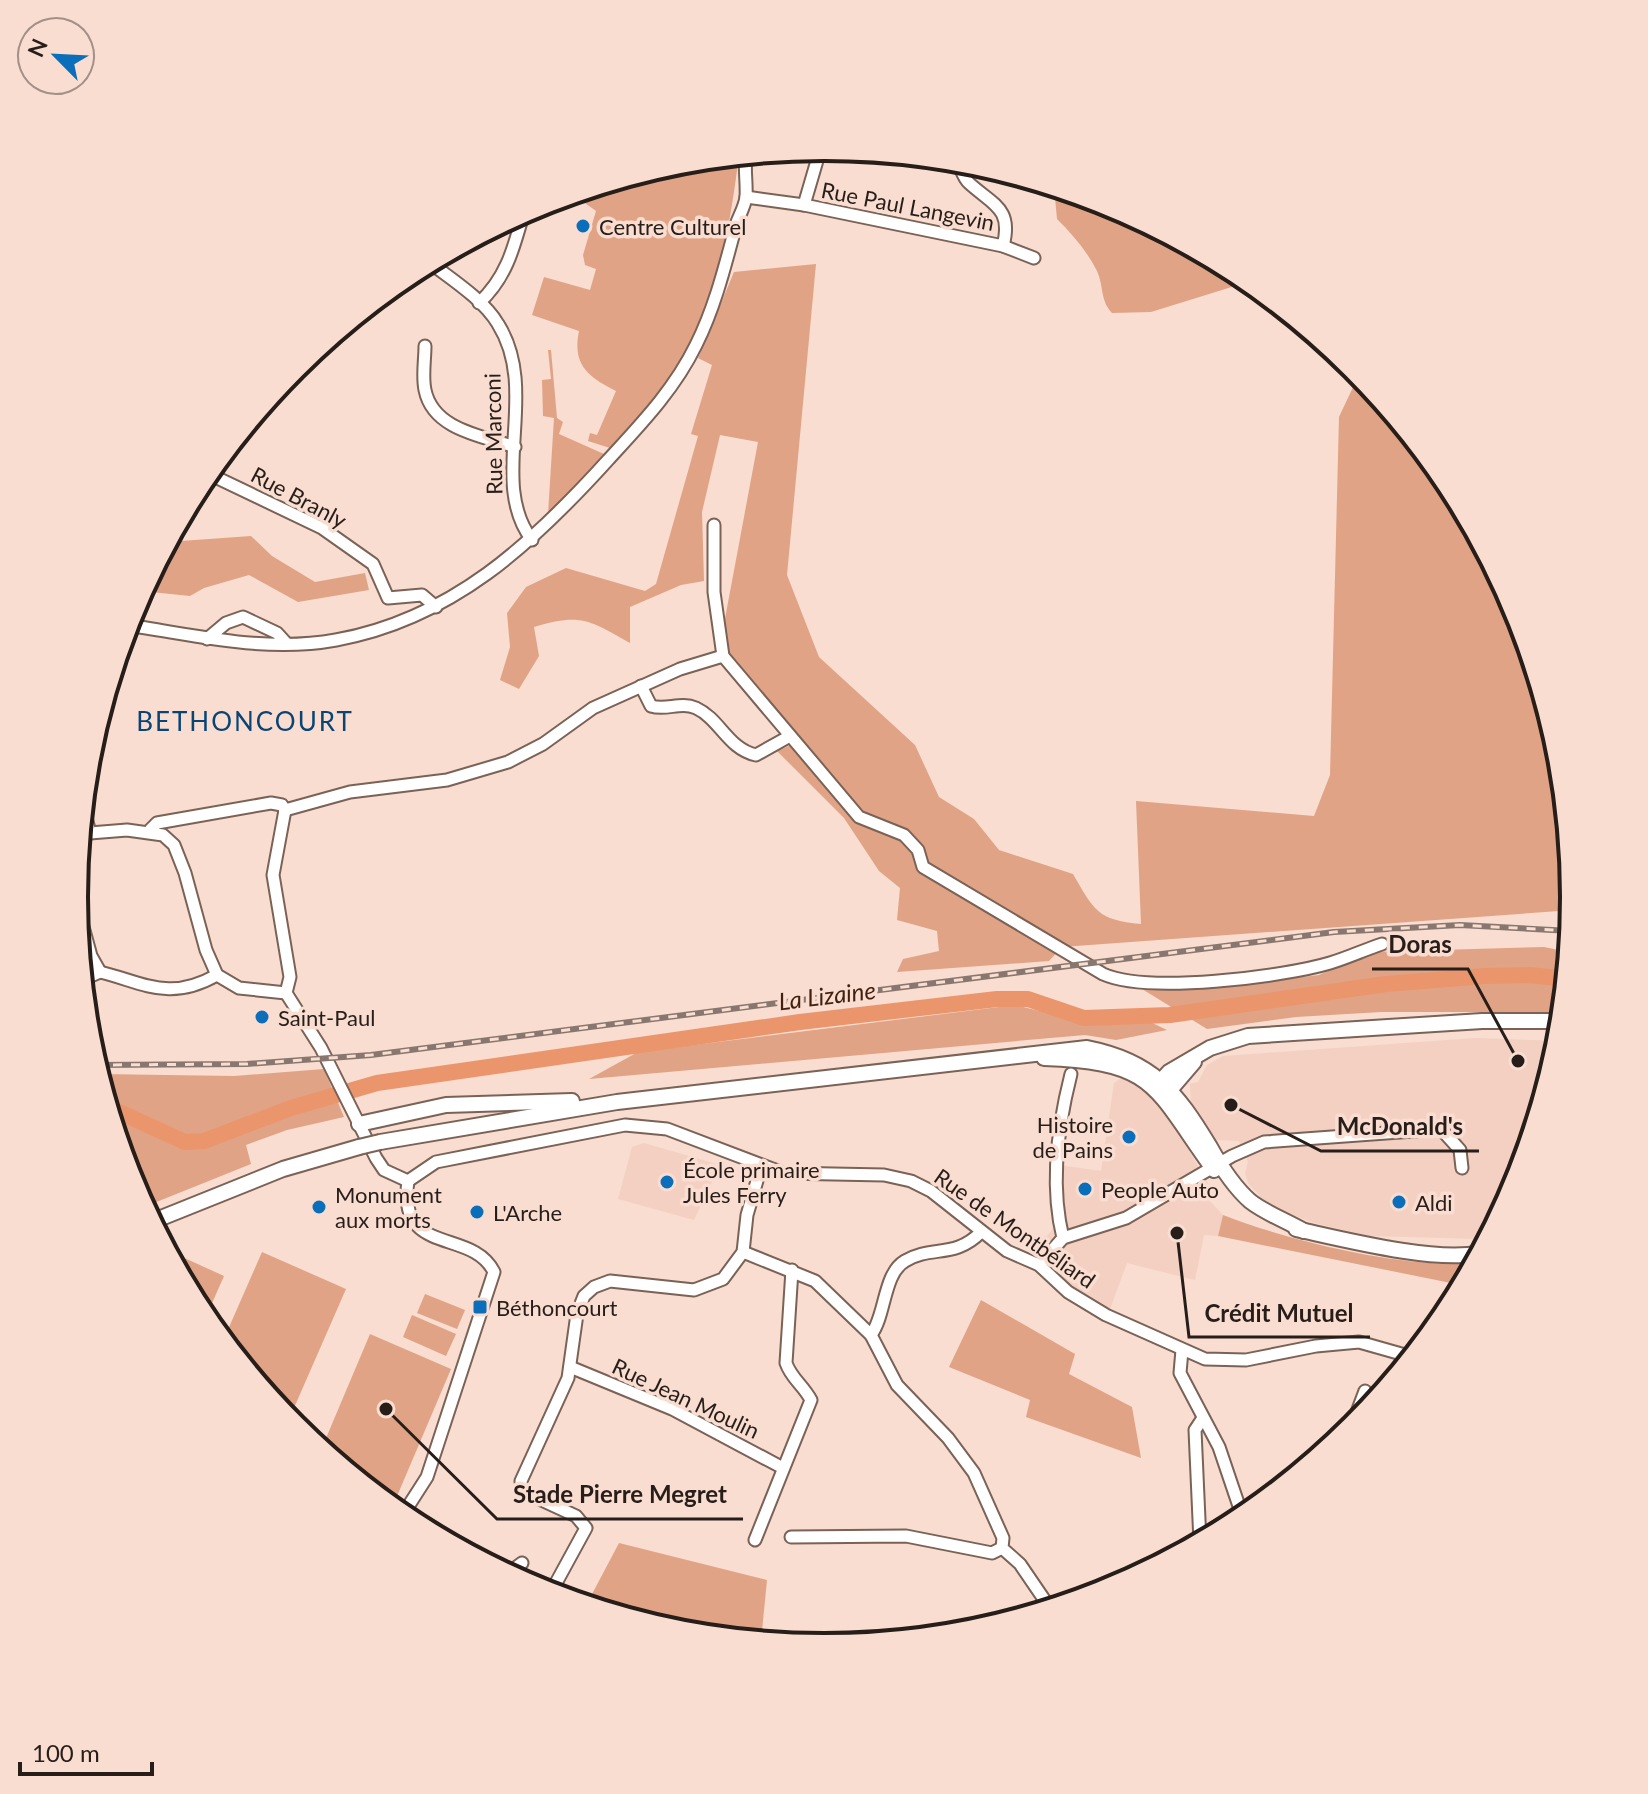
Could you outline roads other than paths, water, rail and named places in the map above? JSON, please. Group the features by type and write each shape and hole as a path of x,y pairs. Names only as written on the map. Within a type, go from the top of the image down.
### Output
{"main road":[{"path":"1163,1089 1197,1058 1228,1040 1248,1036 1482,1021 1549,1021"},
{"path":"162,1218 283,1169 370,1146 617,1102 1012,1057 1104,1062 1132,1071 1163,1089 1243,1207 1280,1225 1442,1254 1467,1253"},
{"path":"357,1120 446,1105 617,1102"}],"street":[{"name":"Rue Paul Langevin","path":"804,205 817,161"},
{"path":"139,627 242,644 335,640 377,630 436,607 489,575 532,540 658,405 684,368 721,283 746,197 744,166"},
{"name":"Rue Paul Langevin","path":"963,174 967,182 987,194 1002,211 1007,229 1003,246"},
{"name":"Rue Paul Langevin","path":"746,197 804,205 1003,246 1034,258"},
{"path":"479,303 495,287 512,255 520,227"},
{"name":"Rue Marconi","path":"439,270 479,303 499,325 512,359 518,423 513,503 532,540"},
{"path":"425,346 425,389 432,407 446,422 462,430 515,447"},
{"name":"Rue Branly","path":"219,479 318,526 373,564 388,598 422,595 436,607"},
{"path":"714,525 714,592 723,656 859,817 904,835 918,850 923,867 1108,976 1200,982 1243,977 1327,964 1382,944"},
{"path":"207,639 226,623 243,617 277,633 287,644"},
{"path":"285,810 350,792 447,780 508,762 543,744 593,708 680,669 723,656"},
{"path":"641,686 651,706 661,709 680,704 699,709 741,752 756,755 790,736"},
{"path":"150,830 157,823 271,803 282,805 285,810 273,875 290,977 286,993 333,1070 384,1170 408,1181 408,1210 417,1227 427,1235 482,1256 494,1272 427,1477 409,1505"},
{"path":"91,836 150,830 163,835 174,845 217,975 239,988 286,993"},
{"path":"91,956 100,972"},
{"path":"93,975 100,972 161,990 195,985 217,975"},
{"path":"1063,1238 1057,1192 1058,1146 1071,1074"},
{"name":"Rue de Montbéliard","path":"408,1181 436,1162 625,1125 667,1129 783,1173 898,1177 931,1191 1007,1251 1039,1265 1068,1292 1106,1315 1182,1350 1224,1362 1359,1342 1401,1354"},
{"path":"1039,1265 1063,1238 1126,1218 1217,1168 1232,1156 1264,1142 1441,1129 1460,1150 1462,1168"},
{"path":"556,1582 586,1528 576,1516 522,1491 521,1481 562,1394 570,1367 578,1308 594,1287 610,1281 694,1290 723,1279 743,1252 747,1215 761,1167"},
{"path":"871,1335 878,1325 895,1270 907,1260 962,1248 981,1232"},
{"path":"743,1252 792,1270 832,1294 871,1335 897,1385 948,1438 974,1473 1003,1538 1002,1548"},
{"path":"755,1540 811,1400 805,1388 790,1375 786,1363 792,1270"},
{"path":"1182,1350 1180,1373 1219,1447 1239,1505"},
{"name":"Rue Jean Moulin","path":"570,1367 672,1409 783,1468"},
{"path":"1363,1397 1365,1391"},
{"path":"1199,1529 1195,1430 1203,1418"},
{"path":"791,1537 906,1536 992,1553 1002,1548"},
{"path":"1002,1548 1020,1564 1044,1599"},
{"path":"518,1566 522,1563"}],"waterway":[{"name":"La Lizaine","path":"121,1113 185,1142 204,1141 291,1108 377,1083 800,1022 997,999 1028,999 1084,1018 1170,1015 1386,984 1485,976 1555,978"}],"railway":[{"path":"108,1065 247,1064 371,1055 1334,932 1460,925 1559,930"}],"place":[{"name":"Centre Culturel","path":"583,226"},
{"name":"Saint-Paul","path":"262,1017"},
{"name":"Doras","path":"1518,1061"},
{"name":"McDonald's","path":"1231,1105"},
{"name":"Histoire de Pains","path":"1129,1137"},
{"name":"École primaire Jules Ferry","path":"667,1182"},
{"name":"People Auto","path":"1085,1189"},
{"name":"Aldi","path":"1399,1202"},
{"name":"Monument aux morts","path":"319,1207"},
{"name":"L'Arche","path":"477,1212"},
{"name":"Crédit Mutuel","path":"1177,1233"},
{"name":"Béthoncourt","path":"480,1307"},
{"name":"Stade Pierre Megret","path":"386,1409"}],"district":[{"name":"BETHONCOURT","path":"245,721"}]}
